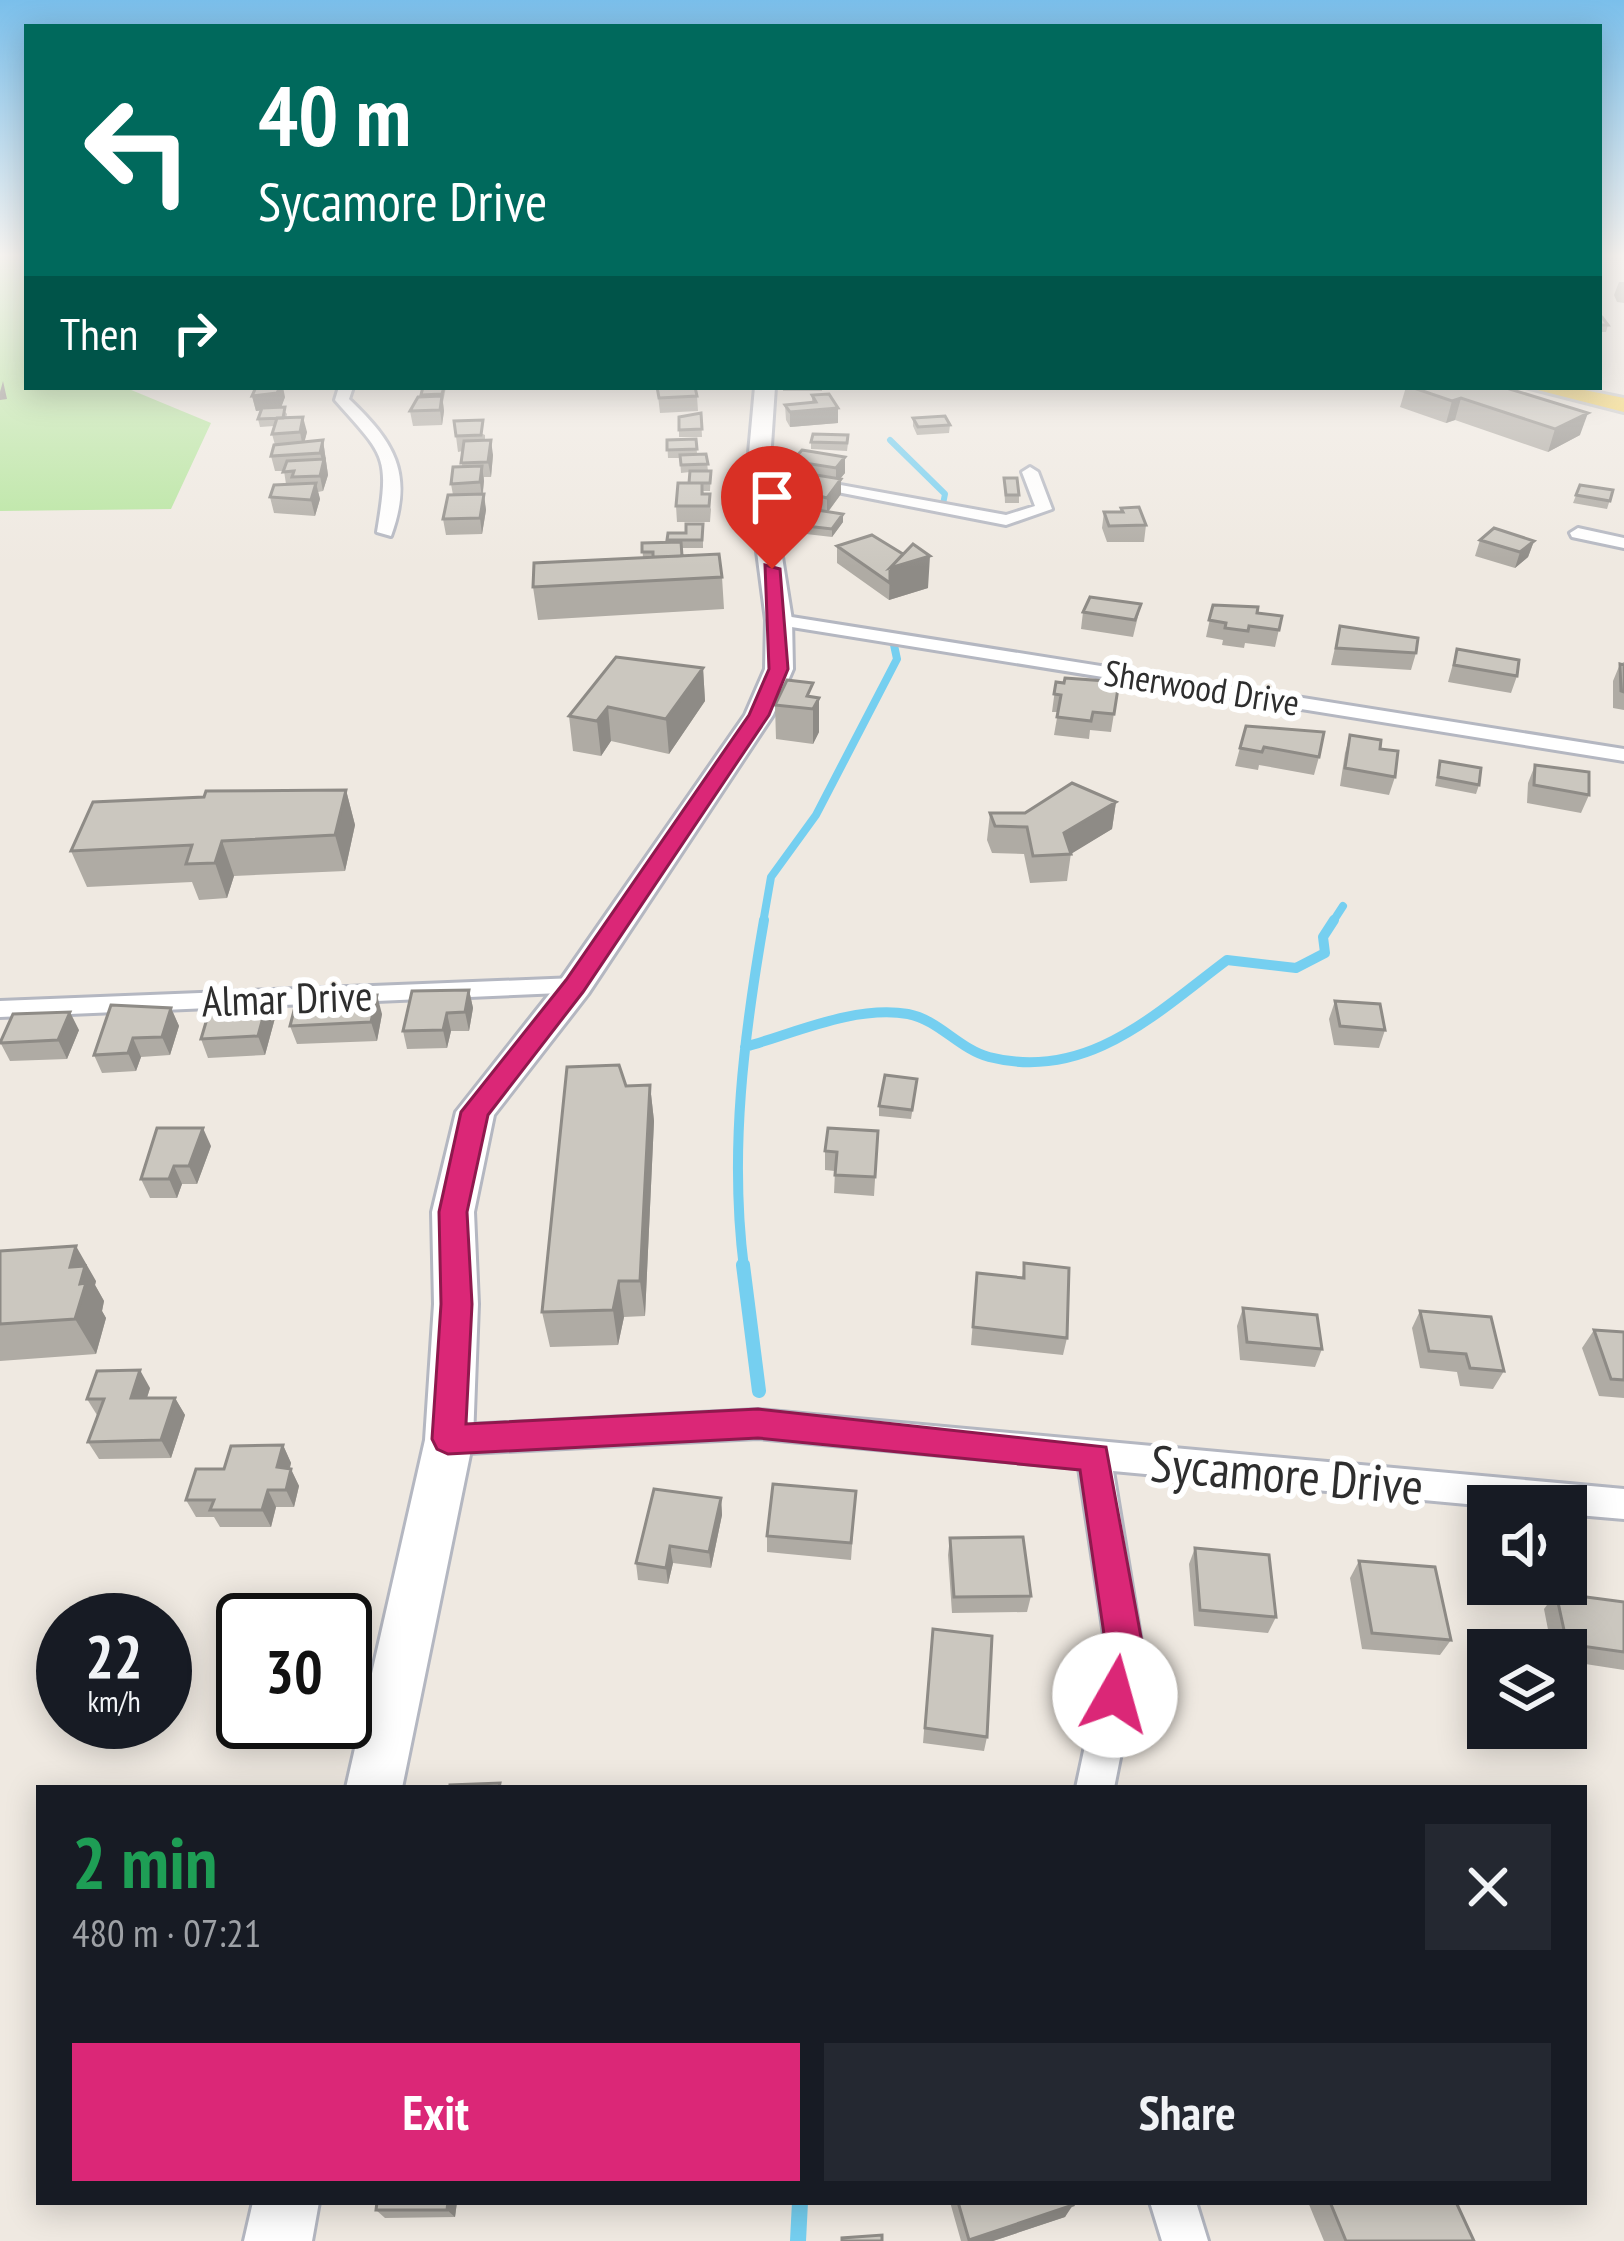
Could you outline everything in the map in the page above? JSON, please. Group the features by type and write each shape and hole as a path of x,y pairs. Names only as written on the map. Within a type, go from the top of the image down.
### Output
{"main road":[{"path":"375,1785 448,1439 456,1304 453,1212 463,1148 475,1112 574,986 759,715 779,669 779,620 758,475 765,390"},
{"path":"1552,390 1624,405"},
{"path":"278,2241 285,2205"}],"street":[{"path":"345,390 342,400 393,454 396,467 385,532"},
{"path":"758,475 1006,520 1044,509 1030,472"},
{"path":"1578,533 1624,543"},
{"name":"Sherwood Drive","path":"779,620 1624,755"},
{"name":"Almar Drive","path":"0,1009 574,986"},
{"name":"Sycamore Drive","path":"448,1439 758,1424 1624,1504"},
{"path":"1094,1457 1124,1648 1096,1785"},
{"path":"1174,2205 1185,2241"}],"green space":[{"path":"0,358 24,358 24,390 131,390 211,423 171,509 0,511"}],"building":[{"path":"255,390 278,390 277,393 252,396"},
{"path":"422,390 443,390 442,394 421,395"},
{"path":"658,390 696,390 697,396 659,398"},
{"path":"1420,390 1513,390 1588,413 1555,429 1461,398 1452,401"},
{"path":"829,394 838,408 790,412 785,405 816,402 812,395"},
{"path":"442,396 440,410 410,411 418,397"},
{"path":"285,407 283,418 258,419 262,408"},
{"path":"701,413 702,429 679,430 679,417"},
{"path":"945,416 950,425 918,427 913,418"},
{"path":"303,417 300,432 272,434 277,418"},
{"path":"483,420 481,435 456,436 454,421"},
{"path":"813,434 848,435 847,443 811,442"},
{"path":"696,439 697,449 667,450 667,440"},
{"path":"323,440 320,453 271,456 274,445"},
{"path":"491,440 488,462 461,463 464,441"},
{"path":"802,450 845,457 836,468 792,461"},
{"path":"706,454 708,464 681,465 680,455"},
{"path":"324,459 320,476 292,477 294,471 283,472 287,461"},
{"path":"482,466 480,482 451,484 453,467"},
{"path":"690,471 711,471 710,483 689,483"},
{"path":"816,475 841,479 827,498 804,492"},
{"path":"1004,478 1017,478 1019,495 1006,495"},
{"path":"316,483 311,500 270,497 274,485"},
{"path":"678,483 702,483 702,494 710,494 709,506 676,506"},
{"path":"1580,485 1613,490 1610,501 1576,495"},
{"path":"484,494 480,518 443,519 448,495"},
{"path":"1139,507 1146,525 1109,526 1104,512"},
{"path":"817,510 843,514 832,529 806,526"},
{"path":"686,524 703,524 702,540 667,540 668,533 686,533"},
{"path":"1494,528 1534,541 1520,552 1480,540"},
{"path":"872,535 903,554 890,568 890,583 837,546"},
{"path":"681,542 682,556 653,557 653,552 642,552 642,543"},
{"path":"913,544 930,556 890,568"},
{"path":"719,554 722,577 533,587 534,563"},
{"path":"1090,597 1141,604 1135,620 1083,612"},
{"path":"1213,605 1258,607 1257,613 1282,616 1279,630 1225,628 1226,623 1209,620"},
{"path":"1340,626 1418,638 1416,653 1336,648"},
{"path":"1457,649 1519,660 1517,676 1454,665"},
{"path":"616,657 703,668 666,719 608,707 597,721 569,716"},
{"path":"1620,664 1624,665 1624,692 1621,691"},
{"path":"1065,678 1119,682 1114,714 1093,712 1091,721 1057,717 1061,695 1054,694 1056,682 1064,683"},
{"path":"787,680 813,683 807,696 819,698 813,709 775,705"},
{"path":"1246,726 1324,732 1319,757 1264,747 1262,752 1240,748"},
{"path":"1350,735 1381,740 1380,749 1398,751 1395,777 1345,768"},
{"path":"1440,761 1481,768 1479,785 1438,777"},
{"path":"1535,765 1589,772 1589,795 1534,785"},
{"path":"1072,783 1116,802 1064,833 1071,854 1033,856 1027,827 995,826 990,813 1025,813"},
{"path":"346,790 335,835 222,841 215,863 186,864 192,845 71,851 93,802 204,797 206,791"},
{"path":"469,990 465,1012 447,1013 443,1030 403,1031 412,991"},
{"path":"377,995 371,1022 290,1026 297,999"},
{"path":"268,999 258,1036 201,1039 209,1012 228,1011 231,1001"},
{"path":"1335,1001 1380,1004 1385,1030 1340,1026"},
{"path":"111,1005 171,1008 162,1037 133,1038 128,1053 94,1055"},
{"path":"70,1012 58,1040 0,1043 13,1014"},
{"path":"619,1065 626,1086 650,1085 640,1281 619,1281 613,1310 542,1312 567,1067"},
{"path":"885,1075 917,1079 912,1110 879,1106"},
{"path":"157,1128 203,1128 189,1166 174,1166 169,1179 141,1179"},
{"path":"828,1128 878,1131 875,1177 835,1175 837,1152 825,1151"},
{"path":"76,1246 70,1267 85,1266 80,1284 86,1283 75,1319 0,1324 0,1251"},
{"path":"1024,1263 1069,1268 1067,1338 973,1327 977,1273 1024,1278"},
{"path":"1243,1308 1317,1315 1322,1349 1247,1342"},
{"path":"1420,1311 1491,1317 1504,1371 1470,1368 1466,1354 1429,1351"},
{"path":"1594,1330 1624,1332 1624,1380 1611,1379"},
{"path":"140,1370 131,1398 175,1398 161,1440 88,1442 104,1399 87,1399 97,1371"},
{"path":"283,1445 277,1467 291,1469 286,1490 268,1490 262,1510 210,1510 214,1500 186,1500 196,1469 224,1469 231,1446"},
{"path":"773,1484 856,1491 851,1543 767,1536"},
{"path":"654,1489 721,1498 709,1552 670,1546 666,1568 636,1563"},
{"path":"1023,1537 1031,1596 954,1597 950,1538"},
{"path":"1195,1548 1269,1555 1276,1617 1200,1610"},
{"path":"1359,1561 1435,1567 1451,1640 1372,1633"},
{"path":"1587,1597 1624,1602 1624,1652 1587,1647 1587,1629 1564,1629 1559,1605 1587,1605"},
{"path":"933,1629 992,1636 987,1737 925,1728"},
{"path":"377,2205 448,2205 447,2210 376,2210"},
{"path":"959,2205 1073,2205 969,2240"},
{"path":"1331,2205 1457,2205 1474,2241 1346,2241"},
{"path":"882,2235 882,2241 842,2241 842,2238"}],"waterway":[{"path":"890,440 945,494 943,504"},
{"path":"894,643 895,648"},
{"path":"763,923 771,877 816,815 897,659 894,645"},
{"path":"1332,923 1343,906"},
{"path":"746,1047 764,920"},
{"path":"746,1047 825,1022 888,1012 919,1017 989,1057 1057,1060 1118,1038 1227,960 1296,968 1325,953 1323,937 1334,920"},
{"path":"744,1268 738,1137 746,1047"},
{"path":"743,1265 759,1391"},
{"path":"798,2241 800,2205"}],"route":[{"path":"772,569 779,669 759,715 574,986 475,1112 463,1148 453,1212 456,1304 448,1439 758,1424 1094,1457 1124,1648 1115,1695"}]}
